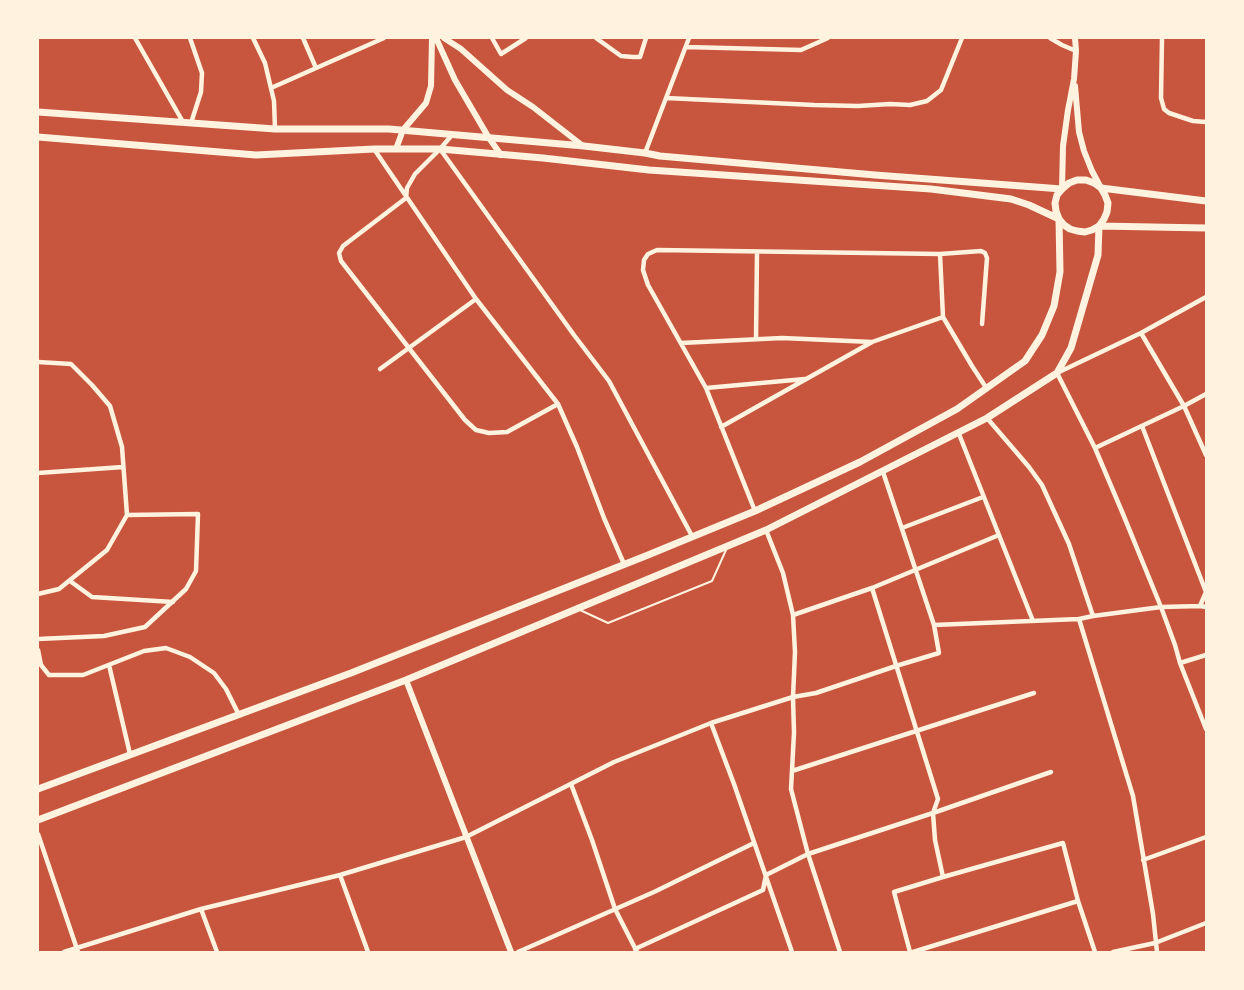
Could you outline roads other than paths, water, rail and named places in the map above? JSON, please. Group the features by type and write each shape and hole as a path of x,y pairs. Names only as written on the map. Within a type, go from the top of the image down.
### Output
{"main road":[{"path":"38,112 275,129 403,130 584,146 660,156 1062,189"},
{"path":"38,136 256,155 396,148 440,149 650,170 931,189 1011,199 1059,219"},
{"path":"1077,180 1086,180 1101,188 1108,203 1107,212 1099,226 1085,232 1064,225 1059,219 1055,203 1062,189 1077,180"},
{"path":"1101,188 1206,201"},
{"path":"38,789 351,673 755,511 860,462 957,409 1025,361 1042,336 1054,306 1060,272 1059,219"},
{"path":"1099,226 1206,228"},
{"path":"38,820 406,680 766,530 959,434 1057,373 1071,348 1098,255 1099,226"}],"street":[{"path":"135,38 187,122"},
{"path":"187,122 201,92 202,73 190,38"},
{"path":"253,38 265,63 274,101 275,129"},
{"path":"303,38 316,68"},
{"path":"271,88 384,38"},
{"path":"396,148 403,130 426,103 431,86 434,38"},
{"path":"434,38 455,80 501,155"},
{"path":"444,38 507,90 584,146"},
{"path":"492,38 501,54 526,38"},
{"path":"599,38 621,56 640,57 646,38"},
{"path":"645,153 689,38"},
{"path":"686,46 801,50 828,38"},
{"path":"666,98 814,105 910,105 927,101 941,90 962,38"},
{"path":"1050,38 1076,51"},
{"path":"1062,189 1063,146 1074,79 1075,38"},
{"path":"1162,38 1161,98 1164,109 1193,121 1206,122"},
{"path":"1074,79 1079,132 1084,151 1101,188"},
{"path":"452,135 415,174 407,188 406,198 343,246 339,253 341,261 465,420 476,429 489,434 507,432 558,404"},
{"path":"374,149 476,299 558,404 624,564"},
{"path":"440,149 609,381 692,536"},
{"path":"755,511 706,388 648,285 643,270 644,260 648,254 657,250 940,254 981,251 987,258 982,324"},
{"path":"756,339 757,252"},
{"path":"940,254 943,316 987,389"},
{"path":"1206,297 1141,333 1057,373 1095,447 1161,608 1206,729"},
{"path":"380,369 476,299"},
{"path":"721,427 872,342 943,316"},
{"path":"1141,333 1184,406 1206,456"},
{"path":"681,343 782,338 872,342"},
{"path":"38,362 71,364 110,406 122,447 127,515 107,550 58,590 38,594"},
{"path":"706,388 809,378"},
{"path":"1095,447 1206,394"},
{"path":"987,418 1042,485 1069,544 1093,616"},
{"path":"1142,426 1206,592 1200,606"},
{"path":"959,434 1033,621"},
{"path":"38,473 123,467"},
{"path":"64,952 77,951 201,909 340,875 466,837 614,762 711,723 793,697 816,693 939,653 934,625 883,472"},
{"path":"902,528 983,497"},
{"path":"38,639 104,636 145,627 186,589 196,571 198,514 127,515"},
{"path":"766,530 783,573 793,615 795,652 793,798 808,854 840,952"},
{"path":"793,615 872,588 999,535"},
{"path":"70,581 92,597 173,602"},
{"path":"872,588 938,800 933,813 935,840 943,877"},
{"path":"934,625 1079,619 1161,608 1206,607"},
{"path":"1079,619 1133,796 1153,914 1157,952"},
{"path":"38,650 41,665 49,675 82,675 144,651 166,648 190,657 214,673 226,689 239,715"},
{"path":"1180,663 1206,655"},
{"path":"109,665 130,754"},
{"path":"406,680 511,952"},
{"path":"792,771 1034,693"},
{"path":"711,723 792,952"},
{"path":"571,784 615,909 636,951 763,890 766,875 787,863 1051,772"},
{"path":"38,834 77,951"},
{"path":"1143,860 1206,837"},
{"path":"518,952 654,892 754,843"},
{"path":"1078,901 912,952 894,892 1063,843 1078,901 1095,952"},
{"path":"340,875 368,952"},
{"path":"201,909 217,952"},
{"path":"1113,952 1155,943 1206,923"}],"lane":[{"path":"577,609 608,623 712,581 727,546"}]}
